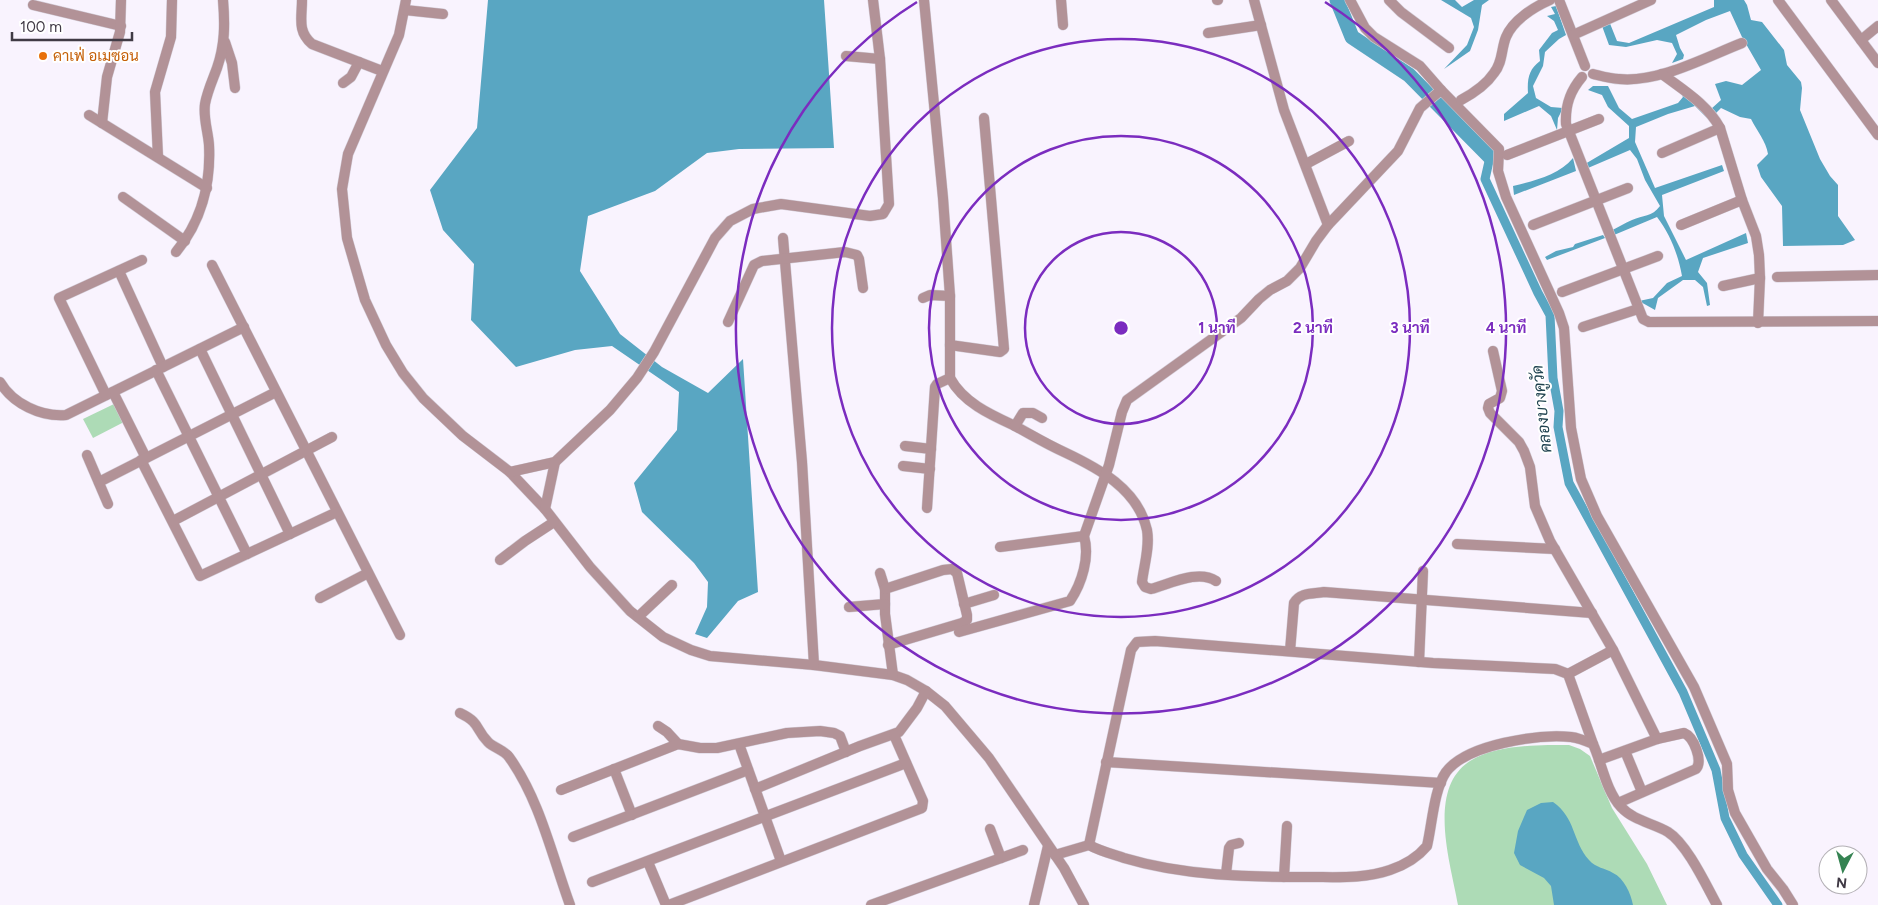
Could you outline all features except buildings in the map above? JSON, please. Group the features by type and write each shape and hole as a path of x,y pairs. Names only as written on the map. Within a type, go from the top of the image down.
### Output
{"street":[{"path":"102,123 107,78 121,26 121,0"},
{"path":"158,157 156,92 171,37 172,0"},
{"path":"176,252 194,226 207,188 209,144 205,104 224,41 223,0"},
{"path":"302,0 302,30 305,38 312,44 382,71"},
{"path":"510,472 555,462 610,410 637,378 654,352 715,238 730,221 753,208 780,204 870,216 883,214 889,204 880,59 873,0"},
{"path":"924,0 944,198 950,296 950,378 956,390 986,412 1075,456 1108,476 1134,500 1147,530 1148,549 1142,582 1145,587 1151,589 1196,576 1211,577 1216,580"},
{"path":"1061,0 1063,25"},
{"path":"1254,0 1284,110 1328,225"},
{"path":"1350,0 1365,28 1374,37 1420,66 1439,92 1498,149 1498,171 1506,196 1564,328 1571,428 1580,479 1597,516 1694,687 1727,764 1728,790 1735,814 1767,869 1793,905"},
{"path":"1389,0 1401,12 1449,48"},
{"path":"1558,0 1587,72"},
{"path":"1573,35 1651,0"},
{"path":"1778,0 1878,135"},
{"path":"1831,0 1878,63"},
{"path":"1461,100 1475,92 1495,73 1502,60 1506,36 1514,25 1523,16 1548,1"},
{"path":"33,5 121,26"},
{"path":"443,14 405,5 399,35 348,154 342,189 347,238 365,300 386,346 403,373 424,398 463,436 510,472 544,509 590,567 630,611 663,636 691,650 710,656 814,665 893,675 907,680 926,691 945,706 989,758 1055,855 1084,905"},
{"path":"1208,33 1261,26"},
{"path":"1861,40 1878,26"},
{"path":"224,41 232,63 235,88"},
{"path":"1587,72 1619,79 1637,79 1662,74 1742,43"},
{"path":"846,56 880,59"},
{"path":"343,83 351,77 359,62"},
{"path":"1587,72 1569,96 1565,112 1566,124 1641,317 1649,322 1878,321"},
{"path":"1662,74 1700,103 1714,118 1720,128 1742,200 1756,236 1760,278 1758,323"},
{"path":"959,632 1070,601 1085,567 1084,536 1108,476 1122,412 1127,400 1241,318 1270,290 1287,281 1300,268 1328,225 1398,151 1420,108 1439,92"},
{"path":"89,115 207,188"},
{"path":"950,345 1000,352 1004,349 984,118"},
{"path":"1507,155 1599,119"},
{"path":"1662,153 1720,128"},
{"path":"1306,164 1349,141"},
{"path":"1533,225 1628,188"},
{"path":"123,197 185,241"},
{"path":"1682,225 1742,200"},
{"path":"783,238 802,462 814,665"},
{"path":"728,322 754,265 762,261 845,252 857,255 864,288"},
{"path":"1562,292 1658,256"},
{"path":"142,260 59,298 143,459 200,576 337,512"},
{"path":"212,265 400,636"},
{"path":"119,271 189,436 246,554"},
{"path":"1778,277 1878,275"},
{"path":"1723,286 1760,278"},
{"path":"923,298 930,295 950,296"},
{"path":"1583,327 1638,309"},
{"path":"0,382 14,399 38,411 57,416 66,415 244,328"},
{"path":"200,349 290,534"},
{"path":"1493,351 1502,391 1500,398 1489,404 1490,413 1519,442 1524,451 1530,467 1537,511 1555,549 1613,650 1658,739"},
{"path":"927,508 935,387 937,384 950,378"},
{"path":"99,482 276,392"},
{"path":"1015,426 1023,413 1033,414 1042,418"},
{"path":"173,521 307,452 332,437"},
{"path":"905,446 931,450"},
{"path":"87,455 108,504"},
{"path":"544,509 555,462"},
{"path":"903,466 930,469"},
{"path":"500,560 554,522"},
{"path":"1000,547 1084,536"},
{"path":"1457,544 1555,549"},
{"path":"885,589 943,570 952,569 956,573 967,615 966,622 888,644"},
{"path":"1420,662 1423,571"},
{"path":"320,598 368,573"},
{"path":"880,574 885,589 888,644 893,675"},
{"path":"638,617 672,585"},
{"path":"1290,651 1294,603 1297,598 1303,595 1324,592 1592,613"},
{"path":"964,604 994,595"},
{"path":"849,606 885,604"},
{"path":"1088,845 1131,650 1137,642 1155,641 1420,662 1556,669 1568,674 1610,789 1620,807 1632,816 1668,832 1680,842 1717,905"},
{"path":"1568,674 1613,650"},
{"path":"755,789 896,733 911,716 926,691"},
{"path":"460,712 478,724 483,737 508,756 531,795 570,905"},
{"path":"658,726 668,732 678,744"},
{"path":"561,790 678,744 700,748 717,748 787,733 820,731 840,736 846,752"},
{"path":"648,862 667,905 922,808 923,801 906,763 896,733"},
{"path":"1599,760 1658,739 1684,733 1690,737 1700,764 1696,769 1618,802"},
{"path":"1055,855 1088,845 1098,850 1142,863 1194,872 1284,877 1361,877 1389,871 1408,863 1421,854 1427,846 1441,783 1447,772 1468,754 1498,744 1556,736 1573,737 1593,744"},
{"path":"739,744 782,860"},
{"path":"1625,751 1642,792"},
{"path":"1106,762 1441,783"},
{"path":"592,882 906,763"},
{"path":"614,769 632,815"},
{"path":"573,837 748,770"},
{"path":"1284,877 1287,826"},
{"path":"990,829 1000,858"},
{"path":"1226,874 1229,848 1231,845 1239,843"},
{"path":"1024,905 1035,903 1048,846"},
{"path":"871,905 889,902 1023,850"}],"green space":[{"path":"114,404 124,422 93,438 83,419"},
{"path":"1569,745 1580,749 1590,756 1612,808 1647,864 1667,905 1458,905 1447,849 1445,828 1445,808 1449,790 1457,774 1470,761 1488,753 1508,748"}],"water":[{"path":"488,0 824,0 834,148 739,149 707,153 655,191 588,216 580,271 620,334 662,367 708,393 743,359 758,592 738,601 707,638 695,634 707,607 708,582 694,563 642,512 634,483 677,430 679,392 612,346 575,350 516,367 471,320 474,264 443,230 430,190 477,128"},
{"path":"1441,0 1455,0 1462,7 1474,0 1489,0 1482,5 1478,30 1470,51 1444,69 1467,45 1474,27 1471,18"},
{"path":"1714,0 1744,0 1751,20 1762,22 1784,50 1787,65 1801,82 1800,110 1820,159 1838,185 1838,216 1855,240 1843,245 1783,246 1782,206 1761,177 1757,165 1768,154 1763,140 1751,119 1740,117 1721,108 1709,120 1695,106 1668,114 1636,127 1635,142 1655,188 1722,165 1724,171 1662,195 1664,216 1686,260 1746,233 1748,243 1703,258 1698,272 1707,283 1710,305 1707,306 1703,287 1695,280 1683,280 1658,298 1655,310 1639,301 1653,298 1667,283 1682,276 1678,260 1670,237 1657,217 1614,235 1610,231 1632,220 1651,214 1660,206 1645,180 1637,159 1630,150 1588,168 1585,164 1629,138 1629,126 1608,107 1602,95 1588,90 1593,86 1608,86 1619,108 1632,119 1678,103 1683,97 1676,85 1711,109 1721,100 1715,84 1726,81 1742,85 1761,70 1730,11 1706,20 1676,35 1684,55 1683,59 1672,63 1677,54 1672,43 1657,40 1626,47 1609,45 1602,26 1609,21 1617,41 1629,43 1714,7"},
{"path":"1556,6 1566,35 1545,52 1543,66 1533,86 1536,98 1551,107 1563,108 1558,118 1557,130 1551,116 1539,106 1504,121 1504,114 1528,93 1528,83 1533,67 1540,61 1539,50 1552,33 1558,30 1554,21 1547,16 1555,14 1551,7"},
{"path":"1573,158 1576,171 1514,195 1513,186 1553,173 1561,169"},
{"path":"1603,235 1605,238 1547,260 1545,257 1556,251 1573,247 1575,244"},
{"path":"1553,802 1566,815 1579,845 1589,860 1595,865 1617,875 1624,882 1633,905 1554,905 1551,886 1544,878 1520,865 1514,853 1518,831 1527,810 1541,803"}],"waterway":[{"name":"คลองบางคูวัด","path":"1337,0 1352,37 1409,75 1490,157"},
{"name":"คลองบางคูวัด","path":"1490,157 1485,179 1550,315 1553,378 1559,411 1558,427 1569,483 1683,692 1716,770 1725,818 1743,855 1778,905"}],"place":[{"name":"คาเฟ่ อเมซอน","path":"43,56"}]}
